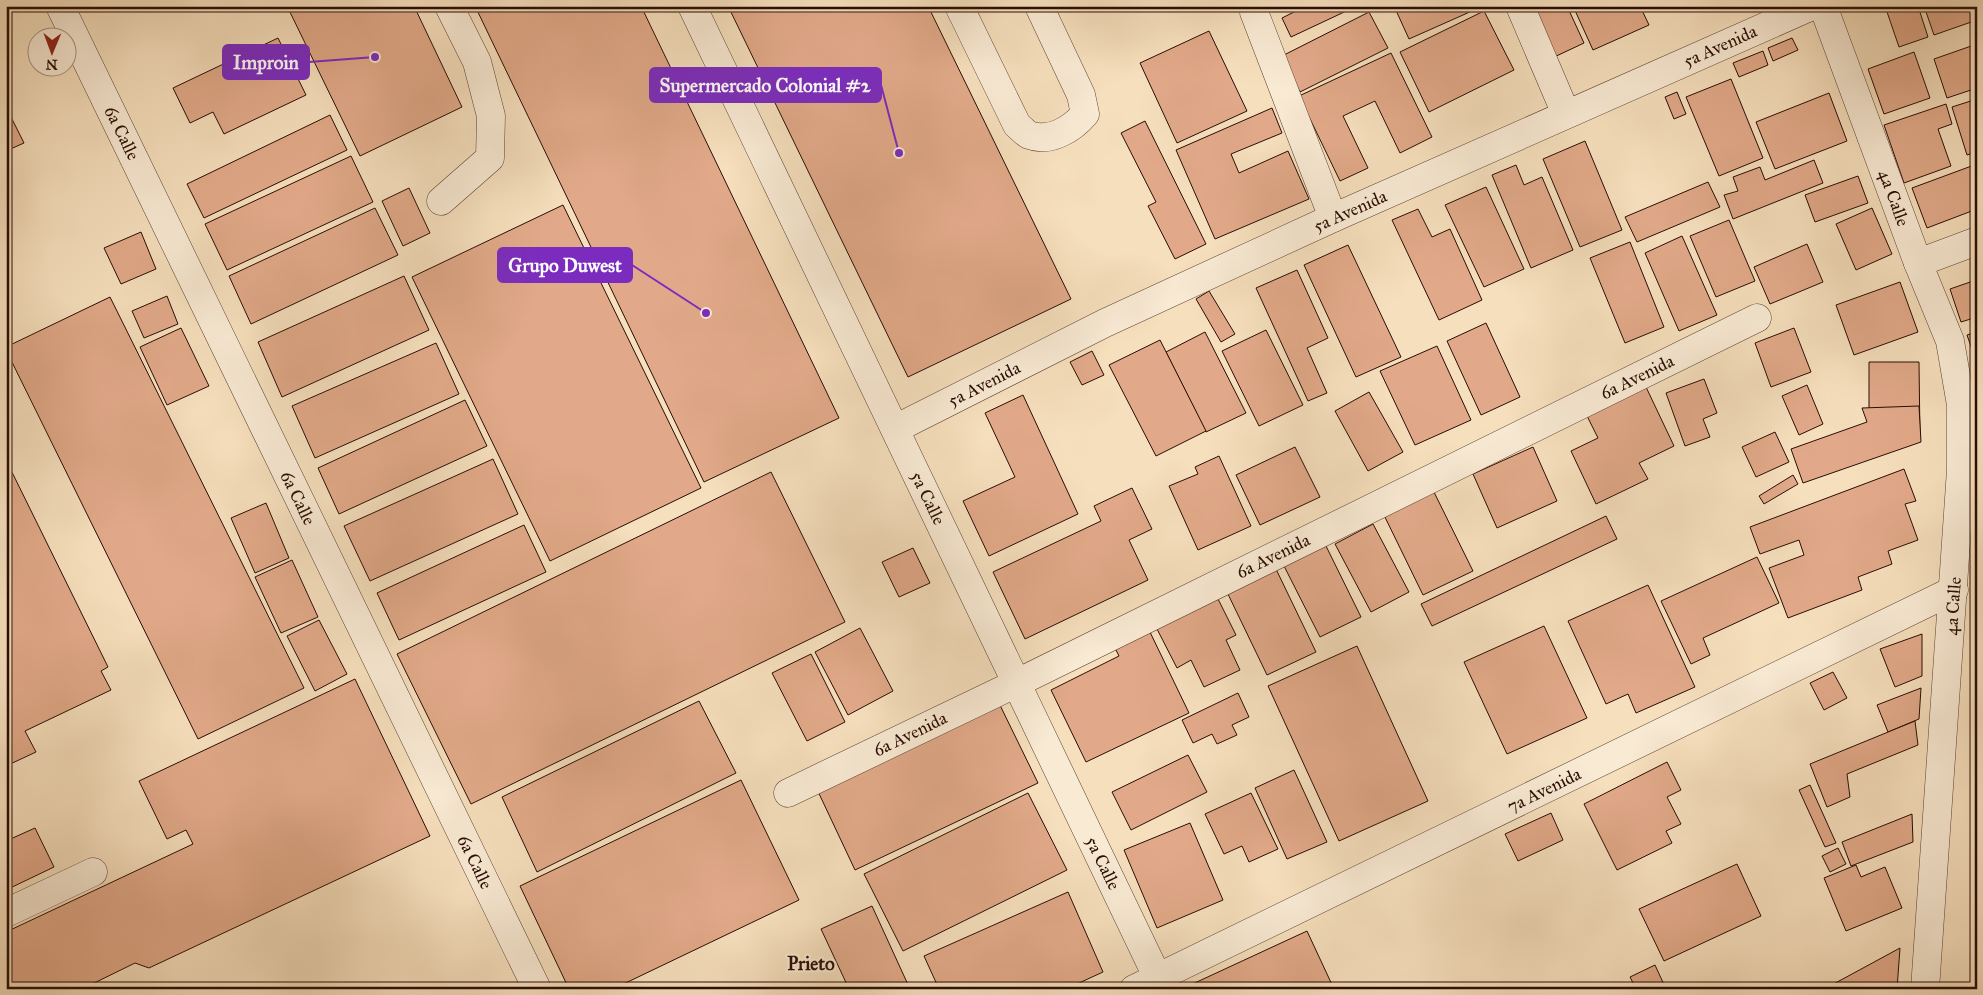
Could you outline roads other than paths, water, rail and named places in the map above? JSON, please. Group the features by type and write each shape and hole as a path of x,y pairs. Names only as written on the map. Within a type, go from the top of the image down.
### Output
{"street":[{"name":"6a Calle","path":"60,6 537,989"},
{"path":"441,201 490,158 491,116 477,62 449,6"},
{"name":"5a Calle","path":"692,6 1017,683 1152,985"},
{"path":"959,6 1017,125 1029,135 1050,138 1076,124 1085,114 1081,95 1039,6"},
{"path":"1520,6 1566,114"},
{"name":"5a Avenida","path":"895,429 1105,323 1333,218 1812,6"},
{"name":"4a Calle","path":"1823,6 1918,263 1950,341 1961,405 1962,470 1925,989"},
{"path":"1254,12 1333,218"},
{"path":"1918,263 1977,242"},
{"name":"6a Avenida","path":"788,792 1017,683 1757,318"},
{"name":"7a Avenida","path":"1152,985 1954,590"},
{"path":"6,913 93,872"}],"place":[{"name":"Improin","path":"375,57"},
{"name":"Supermercado Colonial #2","path":"899,153"},
{"name":"Grupo Duwest","path":"706,313"}],"district":[{"name":"Prieto","path":"811,963"}]}
